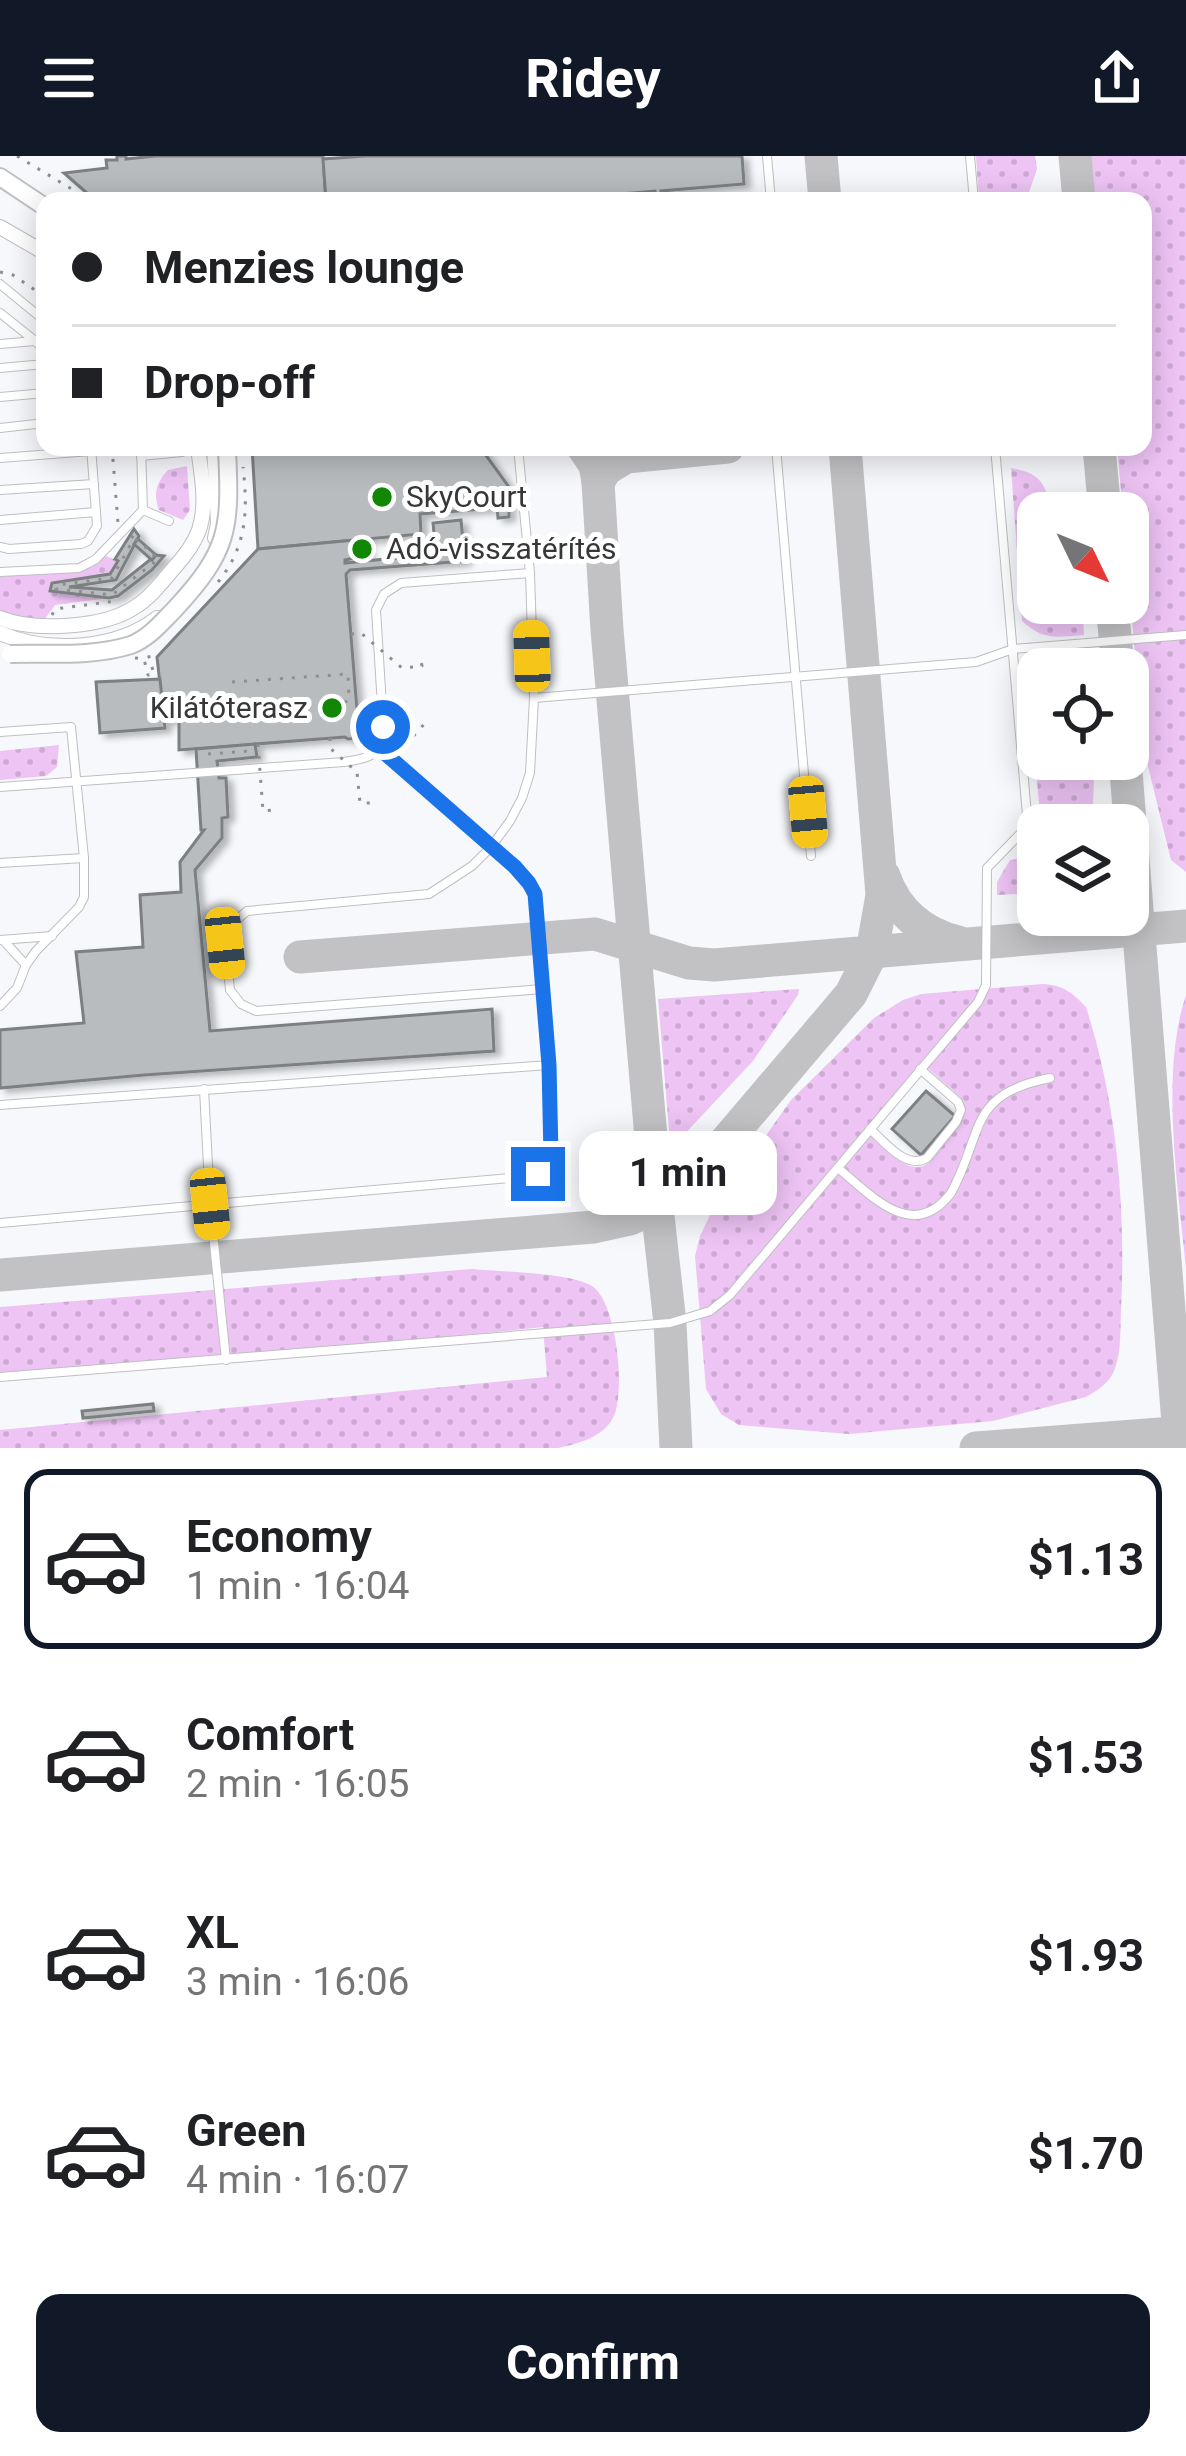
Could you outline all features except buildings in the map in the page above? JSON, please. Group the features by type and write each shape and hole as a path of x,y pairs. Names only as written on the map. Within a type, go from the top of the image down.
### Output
{"street":[{"path":"0,177 36,201"},
{"path":"0,227 36,248"},
{"path":"0,618 50,626 108,619 139,605 180,561 201,525 204,498 199,456"},
{"path":"0,633 36,645 90,644 133,634 155,620 193,578 213,545 218,524 214,456"},
{"path":"5,654 93,652 131,644 158,627 198,584 221,548 230,501 228,456"}],"lane":[{"path":"767,156 770,192"},
{"path":"970,156 973,192"},
{"path":"0,284 36,314"},
{"path":"0,313 35,341"},
{"path":"0,344 35,341"},
{"path":"0,368 36,365"},
{"path":"0,397 36,394"},
{"path":"0,428 36,424"},
{"path":"0,458 36,454"},
{"path":"0,547 88,541 96,531 92,456"},
{"path":"0,572 79,568 96,559 143,510 141,456"},
{"path":"519,456 530,573 534,698 530,773 510,821 461,875 428,894 247,911 233,922 225,943 230,990 248,1009 263,1012 543,989"},
{"path":"777,456 812,856"},
{"path":"0,1378 670,1323 710,1311 730,1295 986,985 987,868 1026,824 1028,815 996,456"},
{"path":"0,490 94,484"},
{"path":"143,510 169,521"},
{"path":"0,520 96,512"},
{"path":"0,787 367,758 380,749 384,738 376,610 380,599 401,584 530,573"},
{"path":"534,698 976,662 1013,649 1186,635"},
{"path":"0,732 71,727 84,858 83,902 26,965 17,988 0,1006"},
{"path":"0,1223 538,1174 548,1166 549,1065 535,894 521,873 380,749"},
{"path":"0,863 84,858"},
{"path":"2,940 52,936"},
{"path":"2,940 26,965"},
{"path":"0,1105 549,1065"},
{"path":"870,1129 911,1162 927,1158 961,1110 920,1069"},
{"path":"838,1168 898,1213 925,1214 951,1192 988,1107 1020,1085 1050,1078"},
{"path":"204,1089 226,1360"}],"path":[{"path":"17,156 76,192"},
{"path":"0,272 36,291"},
{"path":"113,456 119,530 154,553 160,565 150,577"},
{"path":"134,538 112,578 57,585 56,589 112,595 156,561"},
{"path":"49,622 55,609 119,601"},
{"path":"351,634 361,633 401,668 422,667 420,656"},
{"path":"232,682 348,674 349,699 338,709"},
{"path":"357,706 367,706 410,741 426,722"},
{"path":"329,738 330,748 357,772 360,803 370,802"},
{"path":"258,744 263,811 274,810"},
{"path":"208,754 249,751"}],"shaded area":[{"path":"976,156 1035,156 1037,169 1029,192 978,192"},
{"path":"1091,156 1186,156 1186,872 1171,860 1149,770 1149,648 1134,648 1132,624 1149,624 1149,492 1121,492 1118,456 1152,456 1152,192 1094,192"},
{"path":"187,466 190,510 183,520 159,510 156,494 168,470"},
{"path":"1011,468 1030,473 1046,492 1017,492 1017,551"},
{"path":"106,556 118,561 110,574 51,591 109,598 55,605 44,620 20,621 0,614 0,575 90,568"},
{"path":"1026,624 1083,624 1084,635 1044,635"},
{"path":"59,745 57,767 46,776 0,780 0,751"},
{"path":"1037,780 1094,780 1093,804 1039,804"},
{"path":"1017,859 1017,894 997,895 997,882 1010,860"},
{"path":"1043,984 1067,991 1086,1007 1112,1118 1120,1194 1120,1333 1113,1373 1086,1397 993,1421 849,1434 739,1425 721,1414 706,1389 695,1256 700,1236 711,1213 791,1100 874,1018 921,994","holes":["924,1065 960,1097 965,1109 960,1123 925,1165 902,1162 867,1133"]},
{"path":"799,989 753,1061 679,1140 670,1142 658,999"},
{"path":"1186,995 1186,1268 1172,1094"},
{"path":"472,1269 568,1278 592,1286 601,1295 613,1328 619,1369 617,1406 603,1430 558,1448 0,1448 0,1430 547,1377 543,1327 226,1360 0,1374 0,1307"}],"taxiway":[{"path":"821,156 824,192"},
{"path":"1075,156 1078,192"},
{"path":"589,456 598,482 607,630 670,1323 676,1448"},
{"path":"598,482 606,469 636,456"},
{"path":"0,1275 594,1227 657,1207 709,1161 851,994 872,952 882,895 846,456"},
{"path":"1100,456 1103,492"},
{"path":"1114,624 1116,648"},
{"path":"1127,780 1180,1448"},
{"path":"884,876 912,919 958,942"},
{"path":"300,957 595,934 689,963 714,965 1186,926"},
{"path":"976,1448 1186,1432"}],"place":[{"name":"SkyCourt","path":"382,497"},
{"name":"Adó-visszatérítés","path":"362,549"},
{"name":"Kilátóterasz","path":"332,708"}],"route":[{"path":"383,727 380,749 515,867 535,894 551,1156 538,1174"}]}
